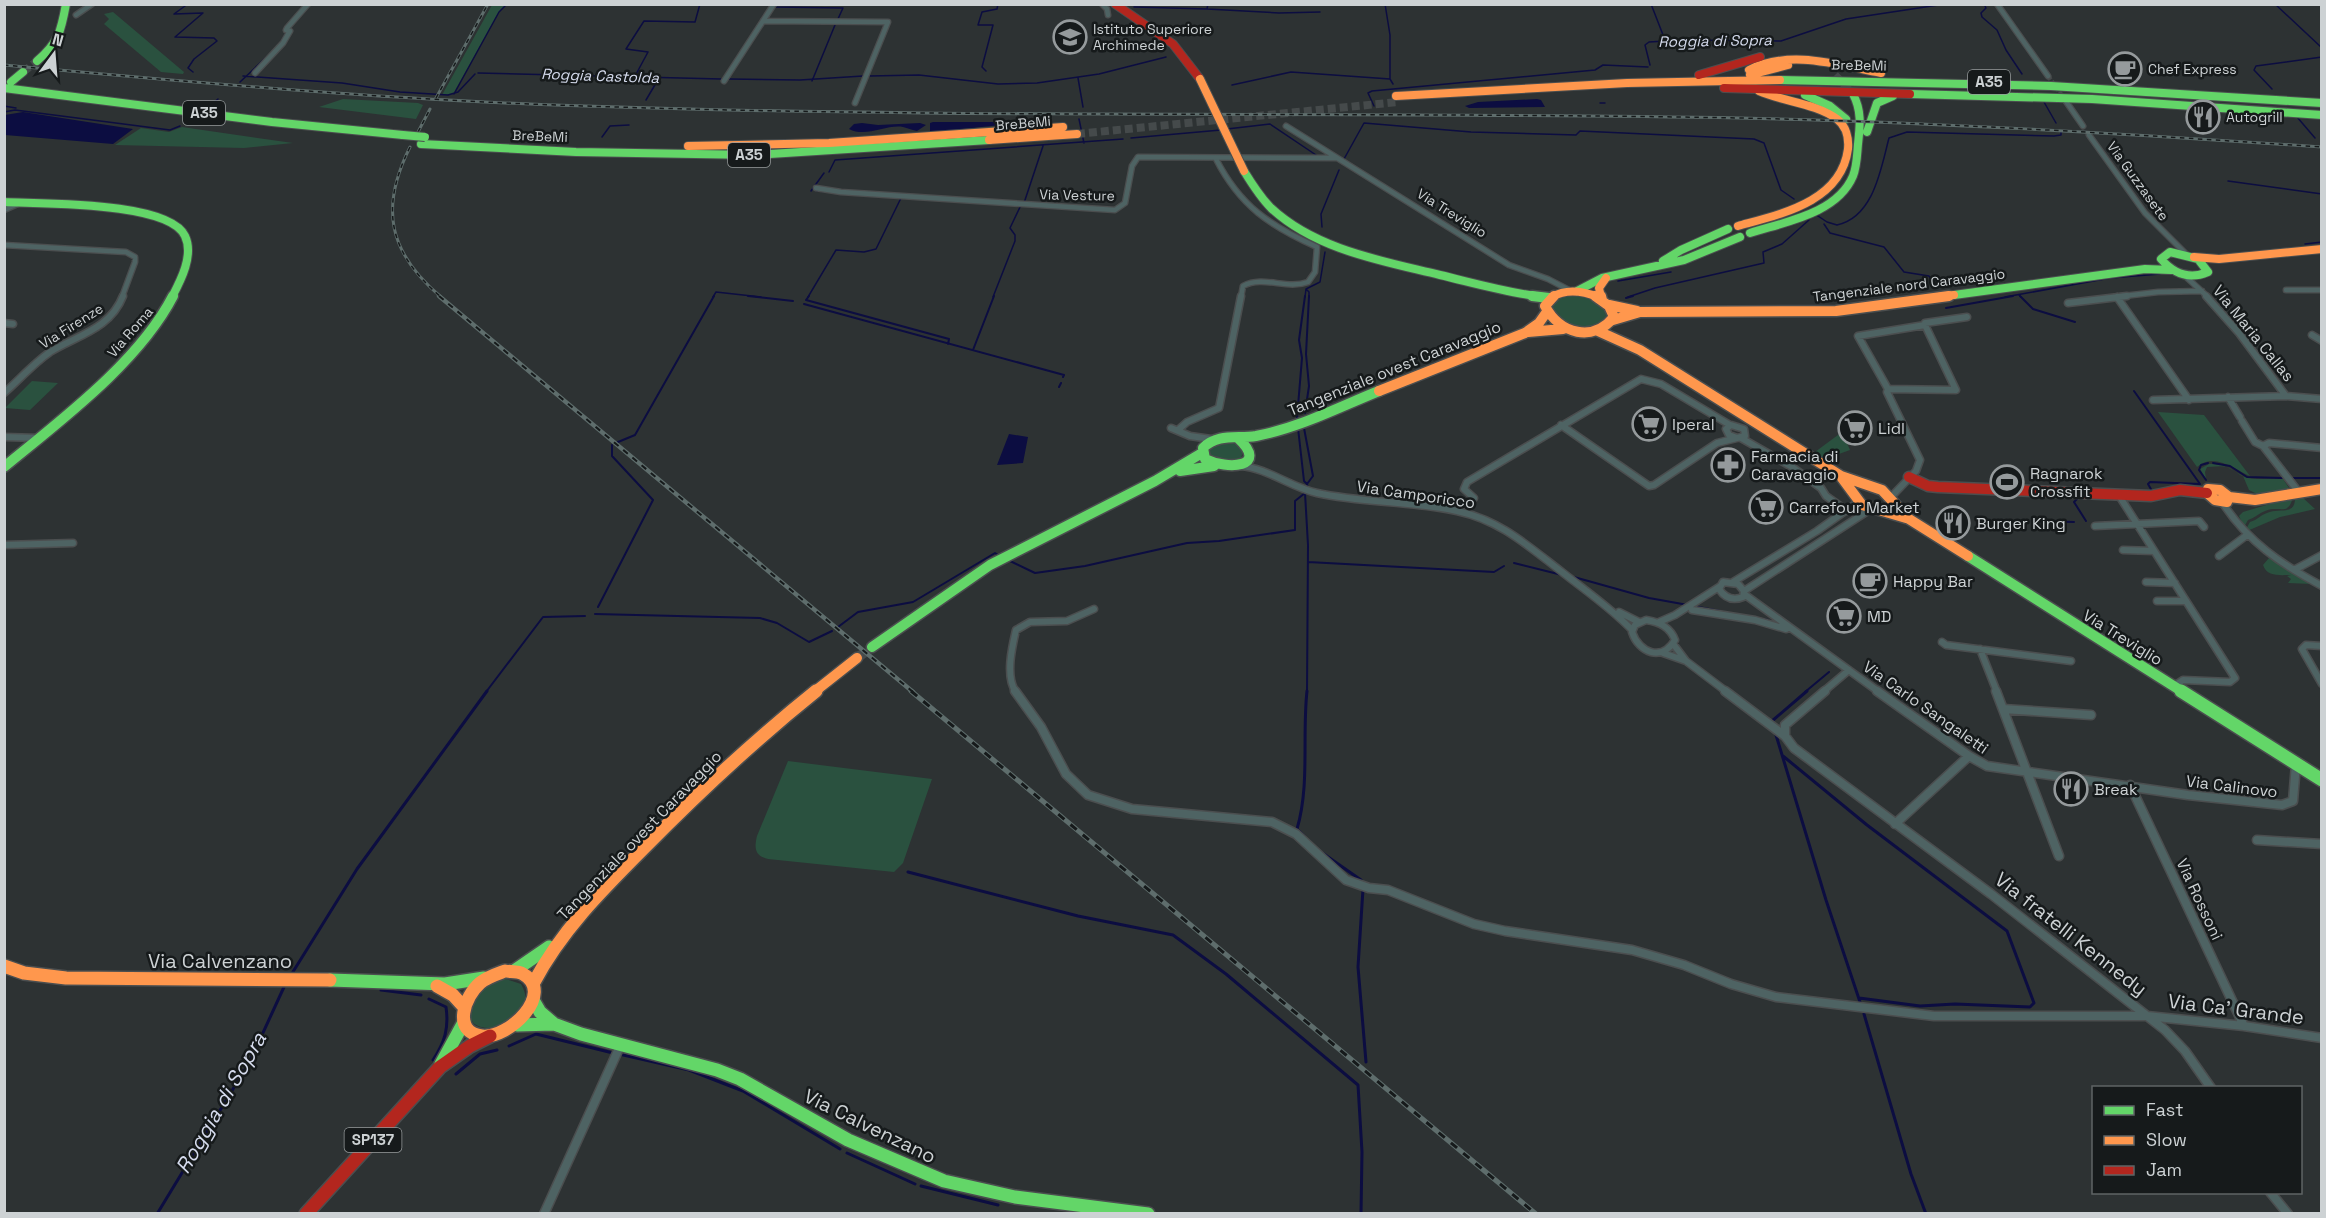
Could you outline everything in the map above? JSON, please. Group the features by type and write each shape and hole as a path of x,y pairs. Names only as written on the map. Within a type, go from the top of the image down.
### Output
{"main road":[{"path":"37,61 55,45 62,32 66,4"},
{"path":"1115,4 1179,48 1189,58 1244,171 1260,195 1275,211 1298,227 1327,242 1381,260 1519,296 1545,311 1552,321 1568,330"},
{"path":"1627,82 1706,74 1766,56 1797,58 1837,71"},
{"path":"1749,70 1756,63 1778,59 1837,71"},
{"path":"1656,81 1738,76 1794,65 1837,71 2106,81 2322,96"},
{"path":"8,85 23,72"},
{"name":"BreBeMi","path":"2322,103 2156,90 1989,82 1833,79 1627,82 1397,99 1680,87 1844,85 1993,88 2161,96 2322,108"},
{"name":"BreBeMi","path":"8,85 401,139"},
{"path":"1680,87 2112,100 2322,114"},
{"path":"1519,296 1574,291 1607,277 1684,260 1739,231 1824,195 1841,179 1851,134 1849,125 1834,108 1807,95 1777,90"},
{"path":"1758,91 1836,119 1846,131 1848,146"},
{"path":"1739,231 1831,201 1850,183 1877,103 1896,95 1922,93"},
{"path":"1853,94 1863,117 1857,161"},
{"name":"BreBeMi","path":"4,95 264,128 401,139 598,146 758,146 1076,130"},
{"name":"Via Roma","path":"4,202 128,211 159,216 181,229 189,245 184,274 175,298 157,328 135,353 4,467"},
{"path":"2170,252 2219,260 2322,249"},
{"name":"Tangenziale nord Caravaggio","path":"2162,261 2162,256 2170,252"},
{"path":"2190,255 2207,266 2208,272 2200,285"},
{"path":"2207,266 2219,260"},
{"name":"Tangenziale nord Caravaggio","path":"2145,269 2162,261"},
{"name":"Tangenziale nord Caravaggio","path":"2162,261 2171,270"},
{"name":"Tangenziale nord Caravaggio","path":"1574,291 1640,312 1836,311 2145,269 2171,270 2200,285"},
{"path":"1607,277 1599,288 1613,311 1613,321 1640,350"},
{"path":"1545,311 1553,292"},
{"name":"Tangenziale ovest Caravaggio","path":"1525,333 1539,323 1545,311"},
{"name":"Tangenziale nord Caravaggio","path":"1598,332 1613,321 1640,312"},
{"name":"Tangenziale ovest Caravaggio","path":"1211,439 1222,436 1238,438 1275,432 1525,333 1548,329 1598,332"},
{"path":"1598,332 1615,337 1640,350 1841,477 1875,488 1910,519"},
{"name":"Tangenziale ovest Caravaggio","path":"1240,466 1250,453 1275,432"},
{"path":"1238,438 1247,444 1250,453"},
{"path":"872,647 949,592 1008,555 1171,474 1202,451 1211,439"},
{"path":"1202,451 1205,459 1214,466"},
{"path":"1171,474 1214,466 1227,469 1240,466"},
{"path":"1841,477 1857,498 1873,510 1910,519"},
{"path":"1909,477 1931,487 2120,497 2151,496 2180,490 2207,493 2212,499 2255,500 2322,489"},
{"path":"1857,498 1858,489 1875,488"},
{"path":"1873,510 1889,507 1891,500"},
{"name":"Via Treviglio","path":"1910,519 2178,683 2322,780"},
{"name":"Tangenziale ovest Caravaggio","path":"486,978 501,972 514,971 555,943 680,810 771,726 857,658"},
{"name":"Tangenziale ovest Caravaggio","path":"533,1000 533,984 555,943"},
{"name":"Via Calvenzano","path":"4,966 24,973 66,978 406,981 437,986 472,983 486,978"},
{"path":"514,971 527,976 533,984"},
{"path":"486,978 471,990 463,1006 464,1022 471,1031 490,1036 501,1034 525,1016 533,1000"},
{"name":"Via Calvenzano","path":"437,986 453,995 463,1006"},
{"path":"533,1000 540,1012 554,1024"},
{"name":"SP137","path":"440,1067 464,1022"},
{"name":"Via Calvenzano","path":"516,1025 554,1024 618,1050 717,1070 740,1079 849,1140 907,1167 944,1181 1015,1197 1148,1214"},
{"name":"SP137","path":"306,1214 440,1067 470,1046 490,1036"}],"street":[{"path":"76,15 92,4"},
{"path":"255,73 283,43 288,30 308,4"},
{"path":"724,81 774,4"},
{"path":"1102,4 1107,9 1108,15"},
{"path":"1997,4 2048,76"},
{"path":"763,21 888,22 855,103"},
{"path":"2065,100 2083,126"},
{"name":"Via Treviglio","path":"1286,126 1553,292"},
{"name":"Via Guzzasete","path":"2089,135 2143,212 2168,240 2190,255"},
{"name":"Via Vesture","path":"816,188 841,192 1115,210 1125,203 1132,166 1138,157 1338,159"},
{"path":"1211,439 1190,436 1175,429 1187,421 1211,414 1219,408 1243,286 1251,282 1297,285 1312,278 1315,271 1317,247 1275,226 1247,206 1231,187 1216,159"},
{"name":"Via Roma","path":"4,210 20,203"},
{"name":"Via Guzzasete","path":"2168,240 2170,252"},
{"name":"Via Firenze","path":"4,245 126,252 135,256 135,262 118,308 112,316 92,331 49,353 4,393"},
{"path":"2068,303 2200,285"},
{"name":"Via Maria Callas","path":"2200,285 2286,396"},
{"path":"2286,290 2322,290"},
{"path":"2117,297 2189,400"},
{"path":"1925,323 1967,317"},
{"path":"4,323 13,324"},
{"path":"1875,488 1895,487 1916,471 1920,460 1887,392 1888,389 1883,385 1857,336 1925,325 1956,390 1888,389"},
{"path":"2312,335 2322,341"},
{"path":"1474,498 1464,489 1467,482 1638,380 1645,379 1657,381 1727,429 1755,444 1821,488 1826,492 1826,496 1847,511"},
{"path":"2153,400 2286,396 2322,399"},
{"path":"2228,397 2255,442 2263,446 2298,492"},
{"path":"1561,425 1649,486 1654,485 1717,443 1742,437"},
{"path":"1727,429 1742,428 1742,437"},
{"path":"1724,442 1727,429"},
{"path":"1190,436 1202,451"},
{"path":"4,437 39,438"},
{"path":"2263,446 2269,443 2322,448"},
{"name":"Via Camporicco","path":"1250,453 1263,469"},
{"name":"Via Camporicco","path":"1240,466 1263,469 1319,494 1461,512 1489,520 1534,549 1614,609 1640,622"},
{"path":"1891,500 1895,487"},
{"path":"2120,497 2235,678 2230,682 2178,683"},
{"path":"1659,622 1672,618 1723,582 1733,582 1790,548 1847,511 1857,498"},
{"path":"2225,500 2247,535 2275,559 2322,586"},
{"path":"1733,582 1742,595 1799,554 1873,510"},
{"path":"2095,526 2199,521 2204,527"},
{"path":"2219,556 2247,535"},
{"path":"4,545 73,543"},
{"path":"1790,548 1799,554"},
{"path":"2123,550 2154,551"},
{"path":"2294,570 2322,555"},
{"path":"2146,582 2175,583"},
{"path":"1719,587 1723,595"},
{"name":"Via Carlo Sangaletti","path":"1701,596 1742,595 1969,756 1993,768 2130,785"},
{"path":"2157,601 2186,601"},
{"name":"Via Ca' Grande","path":"1094,609 1067,621 1030,622 1016,630 1011,653 1012,687 1041,727 1066,774 1088,795 1106,803 1132,809 1272,822 1296,834 1346,880 1355,884 1388,890 1474,924 1505,931 1632,950 1659,957 1731,984 1776,997 1934,1016 2147,1016 2244,1026 2322,1038"},
{"name":"Via Camporicco","path":"1614,609 1632,630"},
{"path":"1692,610 1761,622 1794,632"},
{"path":"1669,629 1672,618"},
{"path":"1674,645 1669,650 1652,652 1641,647 1633,638 1632,630 1640,622 1650,620 1659,622 1674,636 1674,645 1686,661"},
{"path":"1942,642 1946,645 2071,661"},
{"path":"2322,646 2306,645 2302,649 2322,684"},
{"path":"1980,649 2059,856"},
{"path":"1662,652 1686,661"},
{"name":"Via fratelli Kennedy","path":"1686,661 1785,735 1794,748 1991,894 2165,1030 2185,1051 2210,1086"},
{"path":"1785,735 1785,725 1849,670"},
{"path":"2003,709 2091,715"},
{"path":"1895,824 1969,756"},
{"name":"Via Calinovo","path":"2130,785 2188,795 2287,805 2293,801 2296,764"},
{"name":"Via Rossoni","path":"2130,785 2244,1026"},
{"path":"2258,840 2322,844"},
{"path":"544,1214 618,1050"},
{"path":"2272,1194 2288,1214"}],"green space":[{"path":"492,5 507,5 499,12 453,94 442,95"},
{"path":"113,12 184,72 183,74 161,72 104,24 109,19 104,14"},
{"path":"343,99 423,105 416,119 319,107"},
{"path":"182,127 293,143 244,148 115,145 141,128 169,132"},
{"path":"1569,293 1588,296 1598,301 1609,316 1606,322 1580,328 1555,319 1549,304 1553,299"},
{"path":"32,381 58,383 30,410 5,408"},
{"path":"2158,412 2204,415 2250,476 2217,461 2210,461 2197,467"},
{"path":"1842,432 1850,450 1825,459 1815,452"},
{"path":"1224,440 1239,445 1243,450 1241,459 1233,464 1210,460 1207,449 1210,444"},
{"path":"2209,464 2225,466 2207,467 2206,479 2200,469"},
{"path":"2243,476 2253,479 2283,479 2289,488 2259,495 2249,490"},
{"path":"2295,496 2301,496 2315,509 2280,517 2247,531 2250,522 2265,514 2293,507"},
{"path":"2293,497 2286,509 2270,509 2263,512 2248,520 2244,527 2239,516 2243,512"},
{"path":"2269,558 2312,584 2288,583 2291,579 2287,576 2291,575 2268,572 2263,565"},
{"path":"788,761 932,779 903,863 894,872 768,859 760,856 756,848 757,836"},
{"path":"506,979 521,984 526,1000 521,1012 510,1022 497,1027 484,1028 474,1023 470,1013 476,997 489,985"}],"shaded area":[{"path":"1541,100 1545,107 1469,108 1465,106 1478,102"},
{"path":"23,112 133,129 113,144 5,135 5,115"},
{"path":"999,122 1001,125 933,132 930,131 930,123"},
{"path":"920,123 926,125 917,131 903,127 890,127 869,132 849,129 854,124 878,125"},
{"path":"1009,434 1028,437 1023,463 997,465"}],"waterway":[{"path":"182,4 185,6 174,14 203,13 175,37 214,38 217,41 194,59 188,68 193,72"},
{"path":"455,93 499,12 507,4"},
{"path":"635,77 648,52 626,49 644,21 695,22 700,4"},
{"path":"776,4 775,7 843,8 837,21"},
{"path":"986,71 982,67 993,25 978,25 982,12 997,9 998,4"},
{"path":"1207,9 1208,4"},
{"path":"1385,4 1390,35 1390,79"},
{"path":"1651,4 1665,40"},
{"name":"Roggia di Sopra","path":"1650,65 1645,45 1649,42 1781,41 1846,19 1945,4"},
{"path":"1984,4 1986,8 1981,13 1982,17 1997,30 2006,50 2022,74"},
{"path":"2275,4 2322,48"},
{"path":"1134,7 1207,9"},
{"path":"1207,9 1279,13 1320,12"},
{"path":"813,79 835,25"},
{"path":"279,45 287,32"},
{"path":"246,76 275,49"},
{"name":"Roggia Castolda","path":"870,76 919,75 998,84 1037,83 1099,74 1166,57"},
{"path":"2272,89 2254,70 2256,66 2322,57"},
{"path":"1374,106 1368,93 1372,91 1595,70 1603,65 1648,67"},
{"path":"1232,85 1291,72 1390,79"},
{"name":"Roggia Castolda","path":"478,73 635,77"},
{"name":"Roggia Castolda","path":"455,93 475,74"},
{"path":"240,82 246,76"},
{"path":"246,76 342,83 400,92 448,95 455,93"},
{"name":"Roggia Castolda","path":"813,79 863,76"},
{"name":"Roggia Castolda","path":"635,77 721,79"},
{"path":"646,100 659,78"},
{"path":"1078,78 1083,107"},
{"name":"Roggia Castolda","path":"729,79 813,79"},
{"path":"1390,79 1393,84"},
{"path":"213,103 218,99"},
{"path":"2044,102 2056,123"},
{"path":"1600,103 1605,103"},
{"path":"4,106 16,108"},
{"path":"4,112 15,110 170,130 180,126"},
{"path":"2297,117 2315,138"},
{"name":"BreBeMi","path":"1079,119 1084,142"},
{"path":"1344,159 1364,123 1471,132 1576,135 1580,131 1754,139 1764,143 1781,190 1794,199"},
{"path":"1227,129 1270,124 1319,157"},
{"path":"602,137 610,126 629,125"},
{"path":"1131,138 1221,130"},
{"path":"1812,212 1827,222 1837,225 1850,220 1860,212 1874,190 1889,138 1907,132 2054,136 2061,135 2061,132"},
{"path":"1084,142 1123,139"},
{"path":"829,172 835,160 1084,142"},
{"path":"1024,203 1043,146"},
{"path":"1322,227 1321,214 1339,170"},
{"path":"811,191 824,173"},
{"path":"2228,181 2322,194"},
{"path":"817,191 830,192"},
{"path":"808,297 836,250 864,252 876,249 901,198"},
{"path":"993,297 1015,241 1015,235 1010,228 1021,205"},
{"path":"1628,297 1655,288 1764,263 1763,252 1782,244 1809,220"},
{"path":"1824,224 1830,233 1884,247 1904,272 1929,276 1934,286"},
{"path":"2305,244 2322,242"},
{"path":"1306,289 1320,282 1325,252"},
{"path":"1618,281 1671,272"},
{"path":"2005,297 2110,278 2160,274"},
{"path":"1305,297 1306,289"},
{"path":"1306,289 1309,296"},
{"path":"713,297 716,292 761,297"},
{"path":"2019,295 2033,309 2075,322"},
{"path":"618,442 635,435 714,296"},
{"path":"748,296 793,301"},
{"path":"809,296 806,300 949,339 948,343"},
{"path":"973,350 994,296"},
{"path":"1297,418 1302,358 1299,340 1305,296"},
{"path":"1305,413 1309,386 1306,354 1309,296"},
{"path":"1626,298 1633,296"},
{"path":"1946,308 2013,296"},
{"path":"804,304 948,343"},
{"path":"948,343 1064,375 1063,377"},
{"path":"1059,387 1061,383"},
{"path":"2134,391 2200,484 2150,482 2148,484 2152,491"},
{"path":"1298,428 1304,481 1307,484"},
{"path":"1304,428 1313,476 1307,484"},
{"path":"598,607 653,500 612,456 612,445"},
{"path":"2206,480 2199,470 2201,465 2208,463"},
{"path":"2213,463 2230,466 2247,477 2282,478"},
{"path":"2291,478 2322,478"},
{"path":"1307,484 1308,489"},
{"path":"1008,560 1035,573 1085,566 1187,543 1219,541 1295,530 1295,501 1305,493 1308,545 1307,692"},
{"path":"2079,497 2074,502 2086,521"},
{"path":"2037,521 2074,522"},
{"path":"838,627 858,612 913,602 995,553 998,555"},
{"path":"1308,562 1494,572 1504,566"},
{"path":"1514,563 1562,575"},
{"path":"1574,577 1649,598 1688,605"},
{"path":"1693,606 1720,611"},
{"path":"595,614 760,618 777,623 809,642 832,631"},
{"path":"486,692 543,617 585,616"},
{"path":"1761,619 1768,620"},
{"path":"1805,692 1829,672"},
{"path":"291,975 357,869 487,691"},
{"path":"1304,836 1297,829 1305,778 1307,691"},
{"path":"1772,721 1807,691"},
{"path":"1776,735 1826,900 1861,1005"},
{"path":"1783,756 1867,825 2007,931 2034,1003 2030,1007 1955,1004 1920,1006 1859,998"},
{"path":"1321,852 1361,880"},
{"path":"908,872 1078,916 1173,935 1226,974 1358,1085 1362,1152 1361,1214"},
{"path":"1363,889 1358,967 1366,1062"},
{"name":"Roggia di Sopra","path":"157,1214 250,1061 284,987"},
{"path":"381,990 421,995"},
{"path":"429,999 446,1007 447,1015 445,1035 433,1060"},
{"path":"1864,1014 1911,1174 1926,1214"},
{"path":"509,1046 536,1034 613,1053"},
{"path":"456,1074 480,1054 497,1050"},
{"path":"619,1054 689,1070 743,1091 840,1149"},
{"path":"847,1153 915,1184"},
{"path":"921,1186 998,1205"}],"tunnel":[{"path":"23,72 37,61"},
{"path":"1749,70 1749,82 1758,91"},
{"path":"1835,75 1853,94"},
{"path":"2048,76 2065,100"},
{"path":"1077,134 1398,102"},
{"path":"857,658 872,647"}],"railway":[{"path":"436,98 488,4"},
{"path":"4,65 367,95 585,106 1018,114 1740,118 2031,129 2322,147"},
{"path":"418,132 430,109"},
{"path":"410,147 394,190 392,210 394,229 400,247 410,264 441,297"},
{"path":"439,296 913,692"},
{"path":"911,691 1536,1214"}],"traffic: fast":[{"path":"37,61 50,50 60,35 66,4"},
{"path":"11,82 23,72"},
{"path":"1780,80 1916,81 2051,86 2322,103"},
{"path":"4,88 272,122 403,135"},
{"path":"1750,233 1806,215 1833,201 1843,191 1853,176 1857,158 1860,118 1853,94"},
{"path":"1910,94 2092,99 2322,115"},
{"path":"1805,95 1830,106 1846,119"},
{"path":"1867,132 1877,103 1893,96"},
{"path":"403,135 425,137"},
{"path":"421,144 576,152 755,155 989,140"},
{"path":"1244,171 1275,211 1293,224 1333,245 1376,259 1481,285 1549,298"},
{"path":"4,202 92,206 137,211 174,224 184,232 188,243 188,256 177,288 168,307 143,340 99,385 4,467"},
{"path":"1663,261 1681,250 1728,229"},
{"path":"1577,291 1602,278 1684,260 1740,237"},
{"path":"2170,252 2198,259 2208,272 2195,276 2176,272 2161,259 2170,252"},
{"path":"1954,295 2145,269 2171,270"},
{"path":"1238,438 1247,446 1250,454 1243,464 1225,467 1205,459 1203,448 1214,440 1255,436 1287,428 1379,391"},
{"path":"872,647 990,565 1131,494 1202,453"},
{"path":"1180,471 1214,466"},
{"path":"1968,556 2322,780"},
{"path":"514,971 549,947"},
{"path":"330,980 396,980 445,984 464,983 484,978"},
{"path":"533,1000 540,1012 554,1024 581,1034 717,1070 740,1079 848,1140 944,1181 1015,1197 1148,1214"},
{"path":"441,1064 464,1022"},
{"path":"517,1025 554,1024"}],"traffic: slow":[{"path":"1749,70 1762,63 1795,59 1832,63 1881,73"},
{"path":"1750,75 1788,65"},
{"path":"1200,79 1244,171"},
{"path":"1396,96 1627,83 1780,80"},
{"path":"1738,226 1791,210 1824,193 1836,181 1844,166 1848,147 1846,131 1837,119 1818,110 1759,91"},
{"path":"688,146 829,143 1063,127"},
{"path":"989,140 1077,134"},
{"path":"2194,257 2219,259 2322,249"},
{"path":"1602,300 1599,288 1606,278"},
{"path":"1577,291 1595,296 1609,306 1614,317 1607,326 1598,331 1577,332 1567,329 1550,316 1545,306 1551,298 1563,292 1577,291"},
{"path":"1613,320 1640,312 1836,311 1954,295"},
{"path":"1609,305 1637,311"},
{"path":"1379,391 1525,333 1539,323 1546,313"},
{"path":"1528,332 1563,329"},
{"path":"1598,331 1640,350 1841,476 1882,490 1909,519 1968,556"},
{"path":"1842,478 1862,505 1906,518"},
{"path":"2207,493 2208,489 2220,490 2229,497"},
{"path":"2229,497 2255,500 2322,489"},
{"path":"2207,493 2215,500 2227,502 2229,497"},
{"path":"533,984 554,948 579,916 662,830 715,778 857,658"},
{"path":"4,966 24,973 66,978 330,980"},
{"path":"505,971 523,974 532,982 534,992 532,1003 516,1024 505,1031 493,1036 471,1033 463,1021 463,1013 469,997 480,983 505,971"},
{"path":"437,986 453,995 463,1006"}],"traffic: jam":[{"path":"1115,4 1173,44 1200,79"},
{"path":"1699,75 1760,57"},
{"path":"1724,88 1910,94"},
{"path":"1909,477 1928,486 1938,487 2151,496 2180,490 2207,493"},
{"path":"306,1214 440,1067 470,1046 490,1036"}],"place":[{"name":"Istituto Superiore Archimede","path":"1070,37"},
{"name":"Chef Express","path":"2125,69"},
{"name":"Autogrill","path":"2203,117"},
{"name":"Iperal","path":"1649,424"},
{"name":"Lidl","path":"1855,428"},
{"name":"Farmacia di Caravaggio","path":"1728,465"},
{"name":"Ragnarok Crossfit","path":"2007,482"},
{"name":"Carrefour Market","path":"1766,507"},
{"name":"Burger King","path":"1953,523"},
{"name":"Happy Bar","path":"1870,581"},
{"name":"MD","path":"1844,616"},
{"name":"Break","path":"2071,789"}]}
